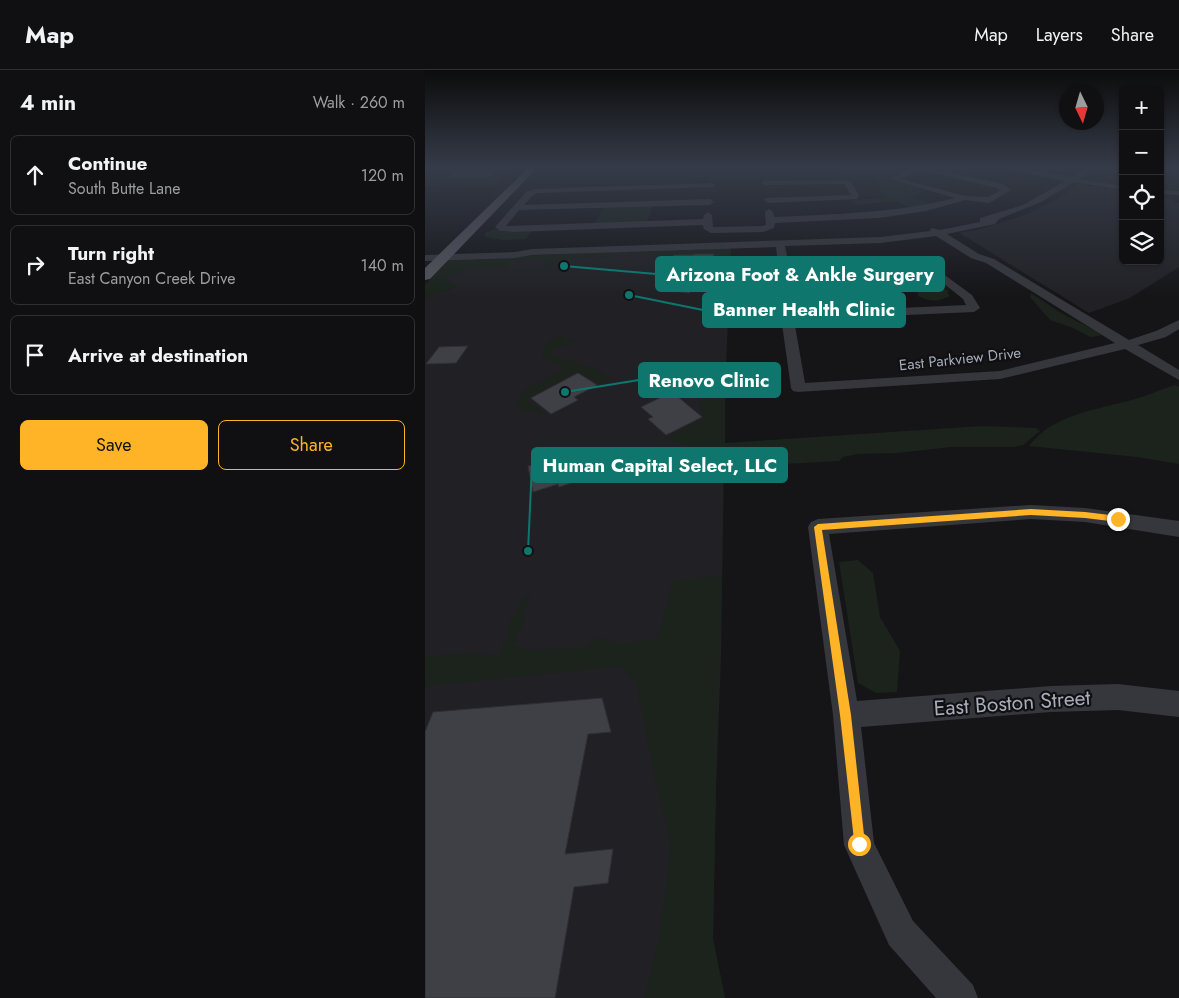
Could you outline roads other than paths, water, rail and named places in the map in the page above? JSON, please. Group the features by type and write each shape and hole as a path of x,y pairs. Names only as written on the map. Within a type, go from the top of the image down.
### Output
{"main road":[{"path":"427,256 475,210"},
{"path":"425,276 490,211"}],"street":[{"path":"514,210 500,227 503,229 629,237 780,243 894,239 981,225 1017,210"},
{"path":"709,210 707,225 711,230 720,230 763,229 771,223 879,215 910,210"},
{"path":"769,210 771,223"},
{"path":"427,256 515,255 707,225"},
{"path":"941,231 975,256 990,260 1179,376"},
{"path":"780,243 784,268 787,317 974,308 968,297 924,263 784,268"},
{"name":"East Parkview Drive","path":"787,317 798,388 1000,375 1128,344 1161,334 1179,324"},
{"path":"960,998 901,934 859,844 846,715 818,527 1031,512 1085,515 1179,530"},
{"name":"East Boston Street","path":"846,715 1051,698 1118,697 1179,704"}],"place":[{"name":"Arizona Foot & Ankle Surgery","path":"564,266"},
{"name":"Banner Health Clinic","path":"629,295"},
{"name":"Renovo Clinic","path":"565,392"},
{"name":"Human Capital Select, LLC","path":"528,551"}]}
